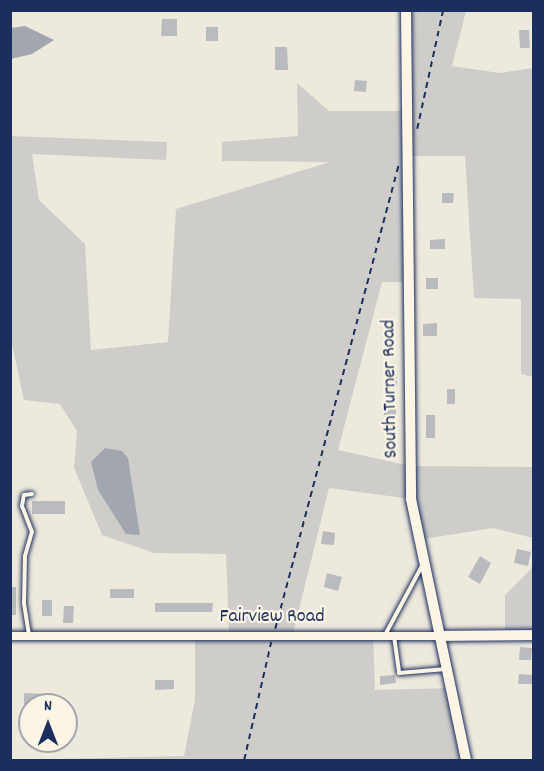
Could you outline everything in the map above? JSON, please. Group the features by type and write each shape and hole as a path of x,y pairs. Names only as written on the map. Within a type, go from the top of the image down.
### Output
{"street":[{"name":"South Turner Road","path":"406,10 410,482 422,566 466,760"},
{"name":"Fairview Road","path":"10,636 534,635"}],"lane":[{"path":"30,636 24,591 32,532 22,506 24,495 32,494"},
{"path":"385,635 422,566"},
{"path":"394,635 399,673 447,669"}],"path":[{"path":"416,134 444,10"},
{"path":"277,619 375,265 395,170 401,161"},
{"path":"244,760 269,649"}],"shaded area":[{"path":"406,11 466,11 452,66 499,73 533,68 533,377 521,374 521,299 474,298 465,156 405,156 407,282 382,282 338,450 410,466 533,467 533,538 493,528 417,540 411,499 329,488 293,634 373,635 375,690 451,688 466,760 11,760 184,756 195,700 195,636 229,635 226,554 154,553 102,535 74,468 77,431 60,404 24,400 10,335 11,136 167,142 166,160 32,154 39,200 85,244 91,350 168,342 176,209 330,162 222,161 222,142 298,136 297,83 329,111 405,111"},
{"path":"25,26 54,40 32,54 11,59 11,28"},
{"path":"105,448 122,451 128,458 140,535 126,534 98,490 91,462"},
{"path":"533,567 533,635 505,635 505,595"}],"building":[{"path":"162,19 177,19 177,36 161,36"},
{"path":"206,27 218,27 218,41 206,41"},
{"path":"519,30 529,30 530,48 520,48"},
{"path":"275,47 287,47 288,70 275,70"},
{"path":"355,80 367,81 366,92 354,91"},
{"path":"442,193 454,193 453,203 442,203"},
{"path":"445,239 445,249 430,249 430,240"},
{"path":"426,278 438,278 438,289 426,289"},
{"path":"437,323 437,336 423,336 423,324"},
{"path":"385,377 397,377 397,387 385,387"},
{"path":"447,389 455,389 455,404 447,404"},
{"path":"384,405 396,405 396,415 384,415"},
{"path":"426,415 435,415 435,438 426,438"},
{"path":"32,501 65,501 65,514 32,514"},
{"path":"323,531 335,533 334,545 321,544"},
{"path":"517,549 531,552 528,566 514,563"},
{"path":"480,556 491,563 480,584 468,577"},
{"path":"327,573 342,577 338,591 324,587"},
{"path":"10,587 16,587 16,615 10,615"},
{"path":"110,589 134,589 134,598 110,598"},
{"path":"42,600 52,600 52,616 42,616"},
{"path":"155,603 213,603 212,612 155,612"},
{"path":"64,606 74,606 73,623 63,623"},
{"path":"520,647 532,648 531,660 519,660"},
{"path":"519,674 534,675 534,684 518,684"},
{"path":"395,675 396,683 380,685 380,676"},
{"path":"155,680 174,680 174,689 155,690"}]}
